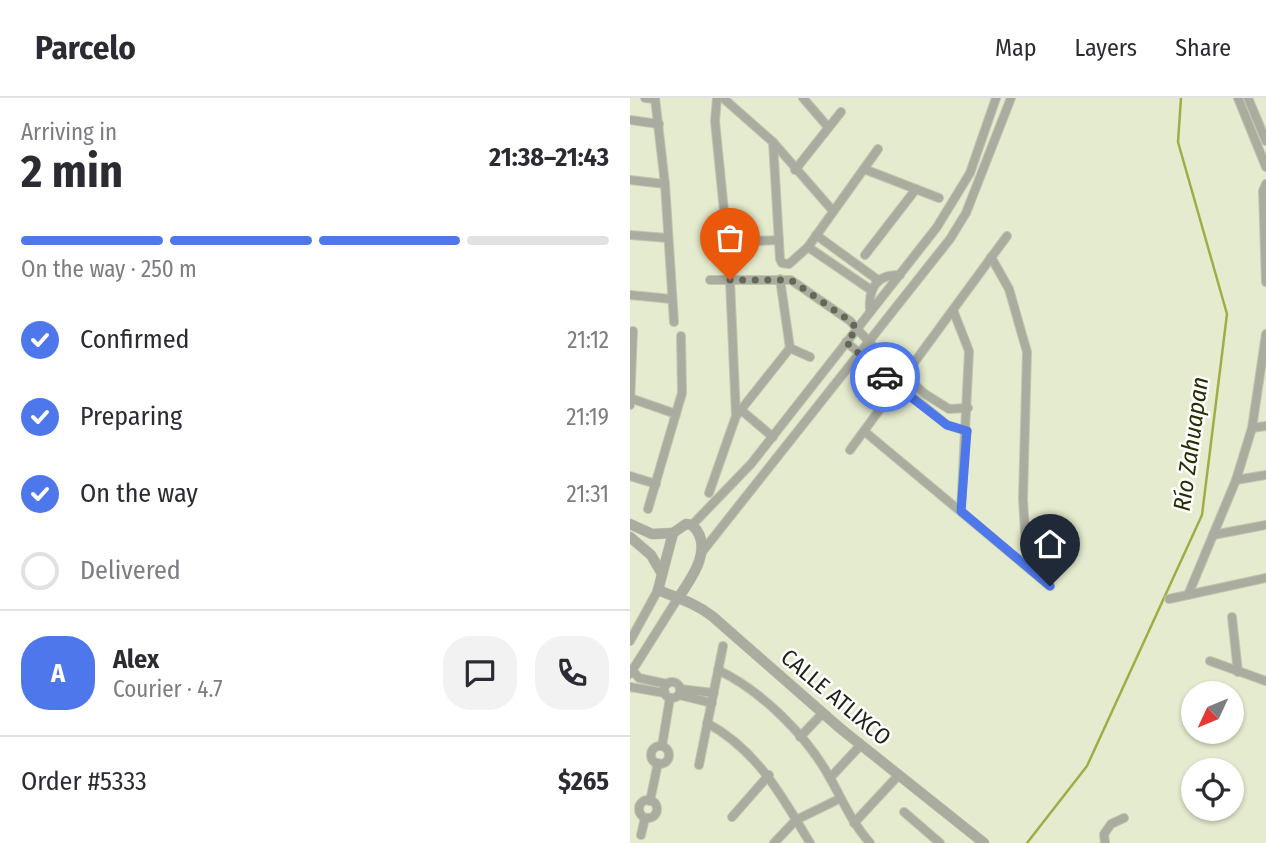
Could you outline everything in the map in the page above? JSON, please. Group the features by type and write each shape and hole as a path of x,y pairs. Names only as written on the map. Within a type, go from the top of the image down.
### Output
{"street":[{"path":"645,98 655,98 659,124 674,322"},
{"path":"717,98 715,121 727,241"},
{"path":"723,98 773,142 833,211"},
{"path":"803,98 828,127"},
{"path":"692,525 719,501 773,437 937,227 970,173 996,98"},
{"path":"672,692 631,672 678,598 702,552 857,353 921,277 966,213 1011,98"},
{"path":"1244,99 1266,140 1255,144"},
{"path":"1244,99 1255,144 1266,167"},
{"path":"795,170 841,112"},
{"path":"630,120 659,124"},
{"path":"773,142 782,263 793,262 808,247 878,149"},
{"path":"864,169 939,198"},
{"path":"630,180 665,184"},
{"path":"1266,184 1263,191 1266,279"},
{"path":"865,255 916,189"},
{"path":"630,235 668,238"},
{"path":"816,235 878,281"},
{"path":"850,450 1007,236"},
{"path":"706,243 779,240"},
{"path":"808,247 871,289"},
{"path":"991,257 1009,289 1027,352 1023,499 1027,564"},
{"path":"870,312 871,289 886,276 900,275"},
{"path":"709,493 738,413 790,348 780,279"},
{"path":"710,280 791,280 857,329 881,355 925,394 948,409 968,408"},
{"path":"730,280 738,413"},
{"path":"630,295 671,299"},
{"path":"953,310 969,351 961,511"},
{"path":"633,331 631,400 676,414"},
{"path":"1188,595 1236,480 1252,428 1263,377 1266,334"},
{"path":"648,509 684,380 681,336"},
{"path":"846,342 921,406 947,425 967,431"},
{"path":"790,348 810,358"},
{"path":"872,366 881,355"},
{"path":"921,406 925,394"},
{"path":"947,425 948,409"},
{"path":"738,413 773,437"},
{"path":"1252,428 1266,426"},
{"path":"864,431 1027,564 1050,586"},
{"path":"1236,480 1266,475"},
{"path":"630,476 656,484"},
{"path":"630,524 652,534 673,533 686,524 692,525 701,537 702,552"},
{"path":"1213,535 1266,525"},
{"path":"642,530 633,539 651,555 661,572"},
{"path":"630,641 658,590 673,533"},
{"path":"1169,600 1266,578"},
{"name":"CALLE ATLIXCO","path":"658,590 693,602 712,616 841,729 984,843"},
{"path":"1232,617 1238,672"},
{"path":"699,765 723,646"},
{"path":"1210,662 1266,681"},
{"path":"719,670 754,694 800,737 830,778 839,799 870,843"},
{"path":"630,687 713,698"},
{"path":"641,835 645,818 639,808 641,803 650,800 658,763 651,753 662,746 672,692"},
{"path":"800,737 820,716"},
{"path":"707,723 726,733 769,775 810,843"},
{"path":"830,778 858,748"},
{"path":"732,817 769,775"},
{"path":"854,823 895,779"},
{"path":"774,843 796,820 839,799"},
{"path":"904,812 940,843"},
{"path":"1105,843 1104,834 1111,824 1124,818"}],"waterway":[{"name":"Río Zahuapan","path":"1027,843 1087,766 1202,515 1227,314 1178,142 1181,98"}],"way so far":[{"path":"730,280 791,280 850,321 857,329 846,342 885,377"}],"route":[{"path":"885,377 947,425 967,431 961,511 1050,586"}]}
